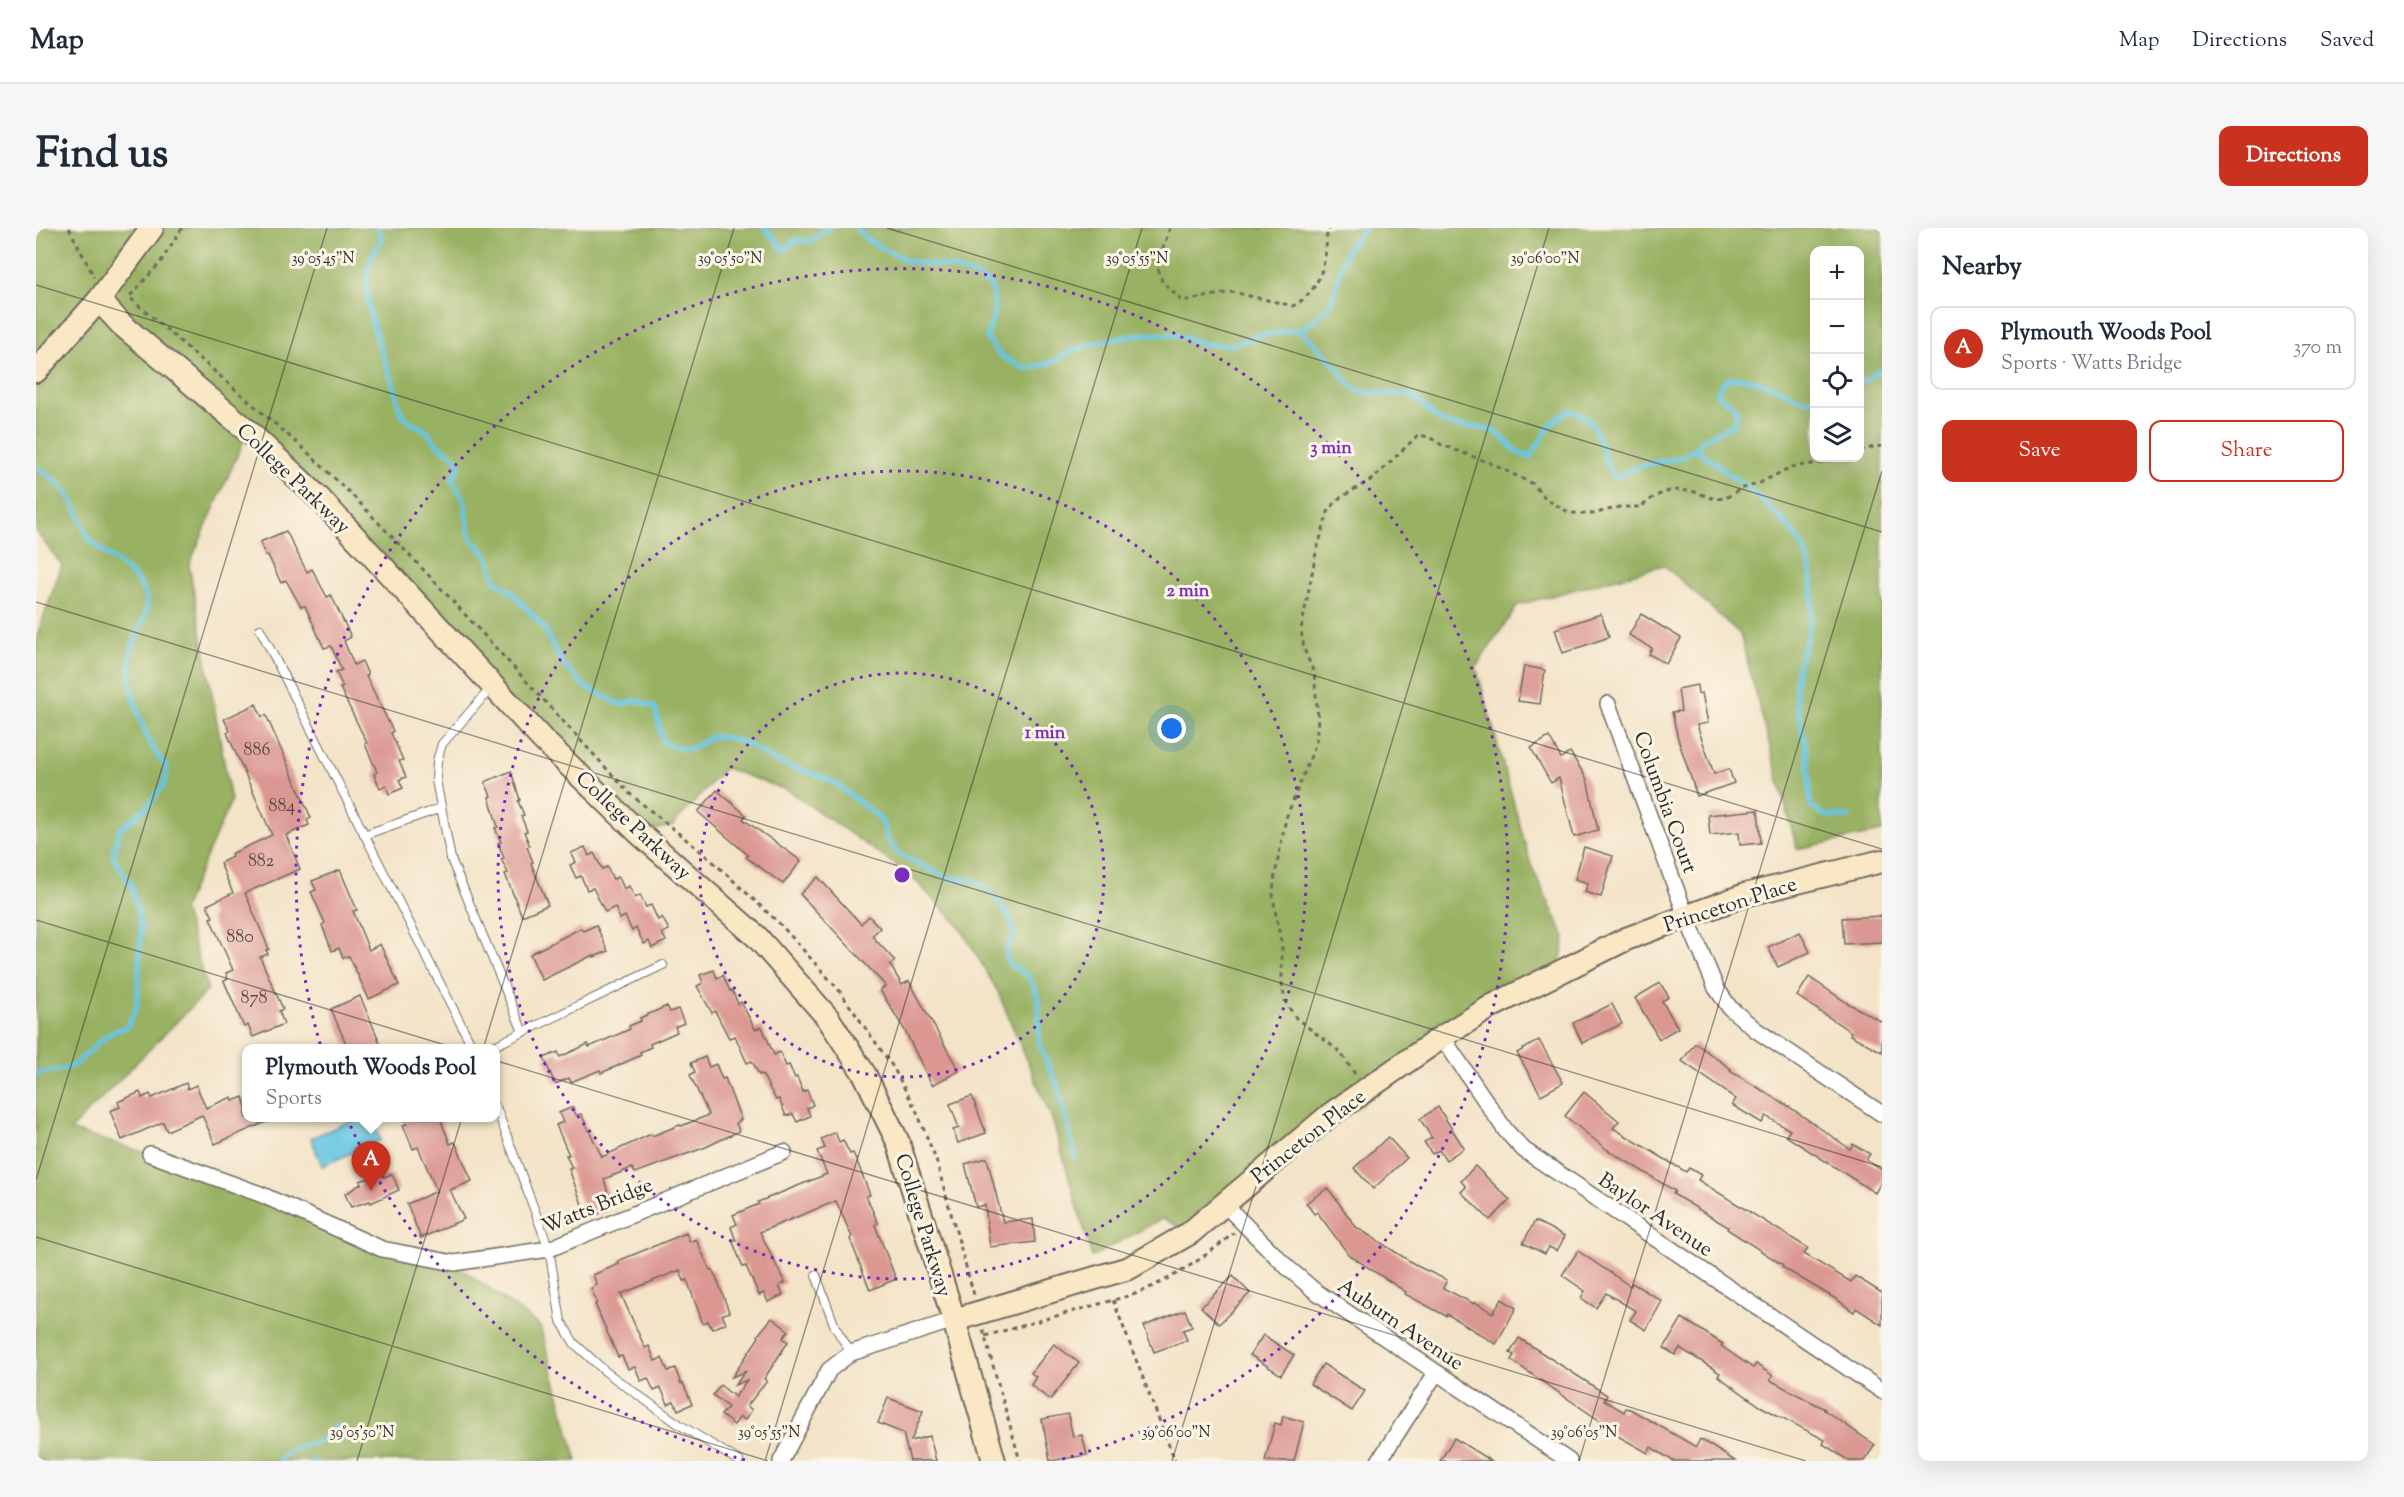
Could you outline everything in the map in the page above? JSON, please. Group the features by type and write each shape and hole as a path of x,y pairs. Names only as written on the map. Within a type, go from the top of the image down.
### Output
{"street":[{"path":"36,371 99,300 152,228"},
{"name":"College Parkway","path":"99,300 121,324 248,431 319,498 542,739 639,833 757,937 828,1018 866,1075 898,1142 954,1320 994,1461"},
{"name":"Columbia Court","path":"1608,704 1686,916 1716,988 1730,1008 1756,1030 1882,1113"},
{"name":"Princeton Place","path":"782,1461 829,1370 851,1353 1128,1268 1190,1233 1331,1114 1442,1037 1492,1006 1607,949 1686,916 1745,895 1882,861"},
{"name":"Baylor Avenue","path":"1442,1037 1506,1131 1524,1150 1882,1391"},
{"name":"Watts Bridge","path":"150,1154 260,1194 382,1249 454,1263 549,1249 784,1152"},
{"name":"Auburn Avenue","path":"1224,1203 1288,1268 1306,1283 1569,1461"},
{"path":"1379,1461 1436,1373"}],"lane":[{"path":"260,629 471,1044"},
{"path":"493,686 442,744 437,761 436,780 451,859 523,1032"},
{"path":"364,835 441,807"},
{"path":"498,1044 663,965"},
{"path":"500,1120 549,1249 561,1321 574,1342 606,1372 680,1425 739,1461"},
{"path":"816,1275 836,1327 851,1353"}],"path":[{"path":"69,228 92,275"},
{"path":"1170,228 1163,248 1155,259 1162,281 1182,301 1233,292 1293,306 1307,298 1319,279 1326,255 1327,231 1330,228"},
{"path":"1356,1076 1340,1052 1296,1018 1285,1001 1282,983 1282,948 1273,897 1286,818 1316,743 1318,717 1314,673 1304,649 1301,630 1316,554 1328,512 1338,499 1374,478 1418,435 1430,437 1442,445 1490,463 1533,484 1546,499 1569,513 1593,514 1619,507 1641,507 1655,496 1672,490 1692,491 1715,499 1726,498 1740,489 1760,483 1791,467 1823,462"},
{"path":"1864,449 1882,446"},
{"path":"1113,1300 1174,1461"}],"green space":[{"path":"36,228 1882,228 1882,832 1797,849 1740,634 1664,565 1518,605 1476,667 1531,865 1565,937 1558,973 1492,1006 1190,1233 1163,1218 1092,1257 1052,1119 997,990 960,927 911,876 789,791 725,768 672,826 639,833 248,431 189,565 231,801 183,909 208,990 70,1130 150,1154 382,1249 454,1263 540,1326 577,1461 36,1461 36,639 62,565 36,532"}],"water":[{"path":"349,1122 373,1122 381,1140 322,1166 311,1138"}],"building":[{"path":"286,531 307,572 312,569 327,597 331,595 351,637 344,641 354,665 362,661 368,675 366,676 393,731 391,733 403,760 399,761 406,777 399,780 403,788 389,794 386,785 380,788 374,774 377,772 365,744 367,743 340,688 343,687 336,672 342,670 331,646 324,648 305,606 301,607 286,580 281,583 260,542"},
{"path":"1601,614 1609,637 1563,653 1555,629"},
{"path":"1641,614 1681,638 1666,664 1649,654 1652,648 1629,635"},
{"path":"1524,666 1545,670 1540,704 1518,701"},
{"path":"1697,685 1698,694 1702,693 1708,723 1697,725 1714,774 1729,769 1734,783 1697,796 1678,739 1672,712 1681,711 1678,689"},
{"path":"256,704 262,717 266,715 311,818 307,820 309,825 286,835 300,869 245,893 269,949 266,950 268,954 260,957 283,1009 279,1011 284,1024 253,1037 248,1025 244,1027 224,981 228,979 226,973 233,970 210,918 213,917 207,905 233,893 220,863 232,857 231,854 272,835 227,733 230,731 224,719"},
{"path":"1549,737 1561,758 1570,752 1587,779 1598,830 1574,837 1559,778 1551,783 1531,748"},
{"path":"511,771 524,815 521,816 527,831 524,832 530,846 527,847 533,862 531,863 548,905 522,916 505,874 508,873 501,859 504,858 498,843 501,842 495,828 498,827 489,797 491,796 485,782"},
{"path":"717,790 746,815 743,819 801,861 783,884 746,857 748,855 698,812"},
{"path":"1758,810 1761,843 1740,845 1739,832 1710,835 1708,815"},
{"path":"585,847 589,856 594,853 602,869 607,867 613,879 619,877 624,889 629,886 635,898 640,895 646,907 651,905 658,920 662,917 669,930 662,933 666,941 652,948 649,941 644,944 636,928 632,931 625,916 620,919 615,907 605,912 593,888 587,890 581,876 576,878 570,865 576,862 571,853"},
{"path":"1584,847 1613,856 1601,897 1585,892 1588,883 1575,879"},
{"path":"340,870 357,910 353,911 369,950 380,944 399,985 369,999 349,956 343,958 339,948 332,951 322,925 325,923 311,892 316,890 312,881"},
{"path":"818,877 861,924 869,916 880,928 872,936 895,961 890,965 902,985 909,981 959,1071 932,1085 904,1029 880,990 886,986 800,894"},
{"path":"1882,916 1882,942 1844,944 1842,918"},
{"path":"596,925 608,951 594,957 593,955 542,980 530,954 581,928 583,931"},
{"path":"1800,932 1810,952 1778,967 1768,947"},
{"path":"714,970 717,978 723,975 730,991 732,990 738,1004 741,1002 755,1029 762,1027 774,1055 780,1052 786,1066 789,1065 795,1078 797,1077 803,1092 807,1090 813,1105 807,1108 810,1116 797,1122 793,1114 786,1116 779,1099 776,1100 762,1074 759,1075 752,1061 747,1063 735,1036 729,1038 715,1011 712,1013 697,986 703,983 700,975"},
{"path":"1809,977 1846,1002 1882,1022 1882,1052 1850,1035 1851,1032 1797,996"},
{"path":"1660,983 1669,997 1662,1001 1678,1028 1659,1039 1635,998"},
{"path":"360,996 380,1044 346,1044 331,1009"},
{"path":"1612,1004 1622,1024 1582,1043 1573,1023"},
{"path":"667,1006 670,1012 678,1009 684,1023 675,1027 677,1032 650,1044 651,1047 640,1052 641,1055 601,1073 600,1070 571,1082 569,1078 555,1084 544,1058 558,1052 560,1057 588,1044 589,1047 630,1029 629,1026 641,1021 640,1018"},
{"path":"1539,1040 1563,1083 1541,1095 1517,1053"},
{"path":"1695,1043 1731,1069 1730,1071 1785,1104 1850,1149 1853,1144 1870,1154 1866,1160 1882,1170 1882,1181 1875,1193 1786,1136 1790,1130 1766,1116 1762,1123 1732,1105 1736,1099 1682,1061"},
{"path":"705,1057 709,1067 716,1064 722,1079 725,1078 741,1120 736,1123 739,1131 706,1147 635,1173 632,1168 604,1179 610,1200 603,1202 607,1210 593,1216 589,1208 584,1210 569,1169 572,1168 566,1155 569,1155 556,1125 563,1122 559,1113 573,1107 576,1115 581,1114 602,1157 651,1134 652,1136 709,1115 690,1075 695,1072 691,1063"},
{"path":"186,1083 188,1089 196,1085 206,1108 232,1097 233,1101 242,1097 242,1122 266,1122 215,1144 202,1115 167,1131 163,1122 122,1140 110,1111 120,1107 118,1102 140,1092 142,1098 150,1094 152,1098"},
{"path":"1584,1092 1619,1121 1613,1128 1686,1172 1689,1168 1701,1175 1698,1180 1808,1248 1804,1254 1851,1282 1855,1276 1882,1293 1882,1325 1856,1308 1854,1312 1782,1267 1783,1265 1727,1229 1728,1227 1673,1194 1675,1191 1606,1149 1565,1116"},
{"path":"972,1096 986,1133 958,1143 953,1130 959,1128 950,1104"},
{"path":"1438,1107 1464,1148 1446,1160 1439,1150 1432,1154 1424,1142 1432,1138 1420,1119"},
{"path":"406,1122 442,1122 450,1144 455,1142 472,1181 450,1190 464,1219 421,1238 407,1204 437,1191 418,1147 413,1149 403,1125 407,1124"},
{"path":"835,1132 839,1142 843,1140 858,1164 870,1195 866,1196 878,1223 875,1225 896,1279 870,1290 850,1239 852,1237 836,1201 760,1232 785,1283 779,1286 783,1295 768,1302 764,1293 759,1295 746,1266 743,1267 738,1255 731,1227 737,1224 733,1215 759,1204 758,1202 827,1174 817,1151 825,1148 821,1139"},
{"path":"1388,1137 1407,1158 1373,1189 1354,1168"},
{"path":"987,1158 1003,1222 1033,1219 1035,1242 990,1247 985,1205 976,1207 965,1164"},
{"path":"1475,1166 1510,1200 1490,1220 1461,1192 1466,1187 1461,1181"},
{"path":"383,1174 384,1177 392,1174 399,1190 371,1203 370,1201 351,1207 345,1194 361,1184 360,1181"},
{"path":"1328,1188 1356,1227 1419,1267 1447,1280 1443,1288 1493,1313 1502,1299 1516,1308 1496,1344 1447,1314 1446,1316 1405,1294 1406,1292 1349,1255 1317,1212 1314,1214 1306,1203"},
{"path":"1535,1221 1565,1236 1557,1251 1549,1247 1545,1254 1523,1243"},
{"path":"686,1233 690,1242 696,1239 719,1284 729,1312 722,1315 726,1323 712,1329 708,1321 703,1324 687,1280 684,1281 680,1270 621,1294 645,1348 649,1346 655,1361 662,1358 668,1371 675,1368 681,1384 683,1383 692,1404 678,1410 674,1401 668,1404 661,1388 654,1391 648,1378 641,1381 635,1367 628,1369 622,1356 618,1357 595,1304 597,1303 591,1288 597,1285 593,1275 619,1264 618,1261"},
{"path":"1578,1251 1630,1286 1632,1283 1662,1301 1646,1330 1630,1320 1636,1311 1606,1293 1596,1308 1581,1298 1585,1291 1562,1275"},
{"path":"1233,1276 1250,1293 1219,1324 1201,1307"},
{"path":"1185,1310 1192,1327 1183,1330 1187,1340 1154,1352 1144,1326"},
{"path":"772,1318 789,1331 783,1338 788,1342 764,1379 767,1381 747,1406 752,1410 745,1420 740,1417 734,1425 721,1415 728,1407 713,1395 720,1385 735,1397 747,1380 735,1385 746,1371 732,1377 759,1337 758,1335"},
{"path":"1682,1318 1723,1344 1721,1346 1753,1368 1756,1364 1773,1376 1770,1380 1825,1409 1875,1445 1864,1461 1849,1461 1823,1444 1825,1440 1760,1406 1718,1376 1720,1373 1680,1348 1675,1355 1664,1348"},
{"path":"1263,1335 1294,1355 1281,1375 1250,1355"},
{"path":"1519,1338 1607,1395 1604,1400 1624,1412 1626,1408 1630,1409 1696,1447 1700,1439 1735,1461 1673,1461 1651,1447 1648,1453 1607,1430 1609,1427 1511,1360 1514,1355 1510,1353"},
{"path":"1054,1344 1079,1363 1050,1400 1031,1385 1036,1377 1031,1373"},
{"path":"1323,1364 1365,1391 1352,1411 1310,1384"},
{"path":"888,1398 923,1411 911,1441 930,1436 936,1461 910,1461 903,1433 878,1423"},
{"path":"1068,1414 1073,1437 1082,1435 1087,1455 1050,1461 1042,1419"},
{"path":"1283,1416 1304,1422 1294,1461 1265,1461 1275,1423 1281,1425"},
{"path":"1454,1438 1491,1461 1440,1461"}],"waterway":[{"path":"377,228 381,235 381,242 372,257 367,274 367,293 375,331 399,407 407,420 425,430 440,447 458,460 460,465 452,480 464,499 470,537 488,556 496,581 511,591 544,628 562,663 584,686 619,704 635,700 655,707 665,744 689,750 713,736 729,738 747,744 776,762 821,776 836,784 876,815 884,825 886,838 900,855 948,878 973,880 987,888 1008,914 1015,933 1007,948 1006,958 1010,965 1027,975 1039,1001 1039,1044 1058,1087 1076,1158"},
{"path":"765,228 784,250 796,240 811,241 828,228"},
{"path":"856,228 869,241 907,261 949,267 976,276 991,285 995,307 987,339 1001,356 1026,369 1050,363 1073,350 1108,340 1145,334 1176,335 1204,344 1230,345 1261,335 1299,330 1314,321 1331,304 1347,249 1365,228"},
{"path":"1299,330 1359,391 1411,396 1439,420 1451,425 1493,431 1524,456 1530,457 1552,423 1568,411 1579,413 1593,426 1612,475 1618,477 1640,466 1682,457 1696,448 1702,440 1734,424 1737,412 1734,406 1717,395 1722,384 1731,379 1743,378 1757,381 1806,401 1810,400"},
{"path":"1864,381 1876,372 1882,371"},
{"path":"1695,448 1775,513 1790,528 1808,559 1812,583 1812,608 1809,629 1797,671 1796,691 1808,760 1811,807 1826,816 1849,817"},
{"path":"36,467 57,482 76,508 89,538 136,579 146,597 146,609 132,649 130,679 143,728 167,768 164,784 146,808 119,830 113,856 132,887 141,927 137,1006 127,1027 103,1038 73,1065 36,1074"},
{"path":"280,1461 292,1450 321,1440 336,1426"}],"place":[{"name":"Plymouth Woods Pool","path":"371,1191"}]}
